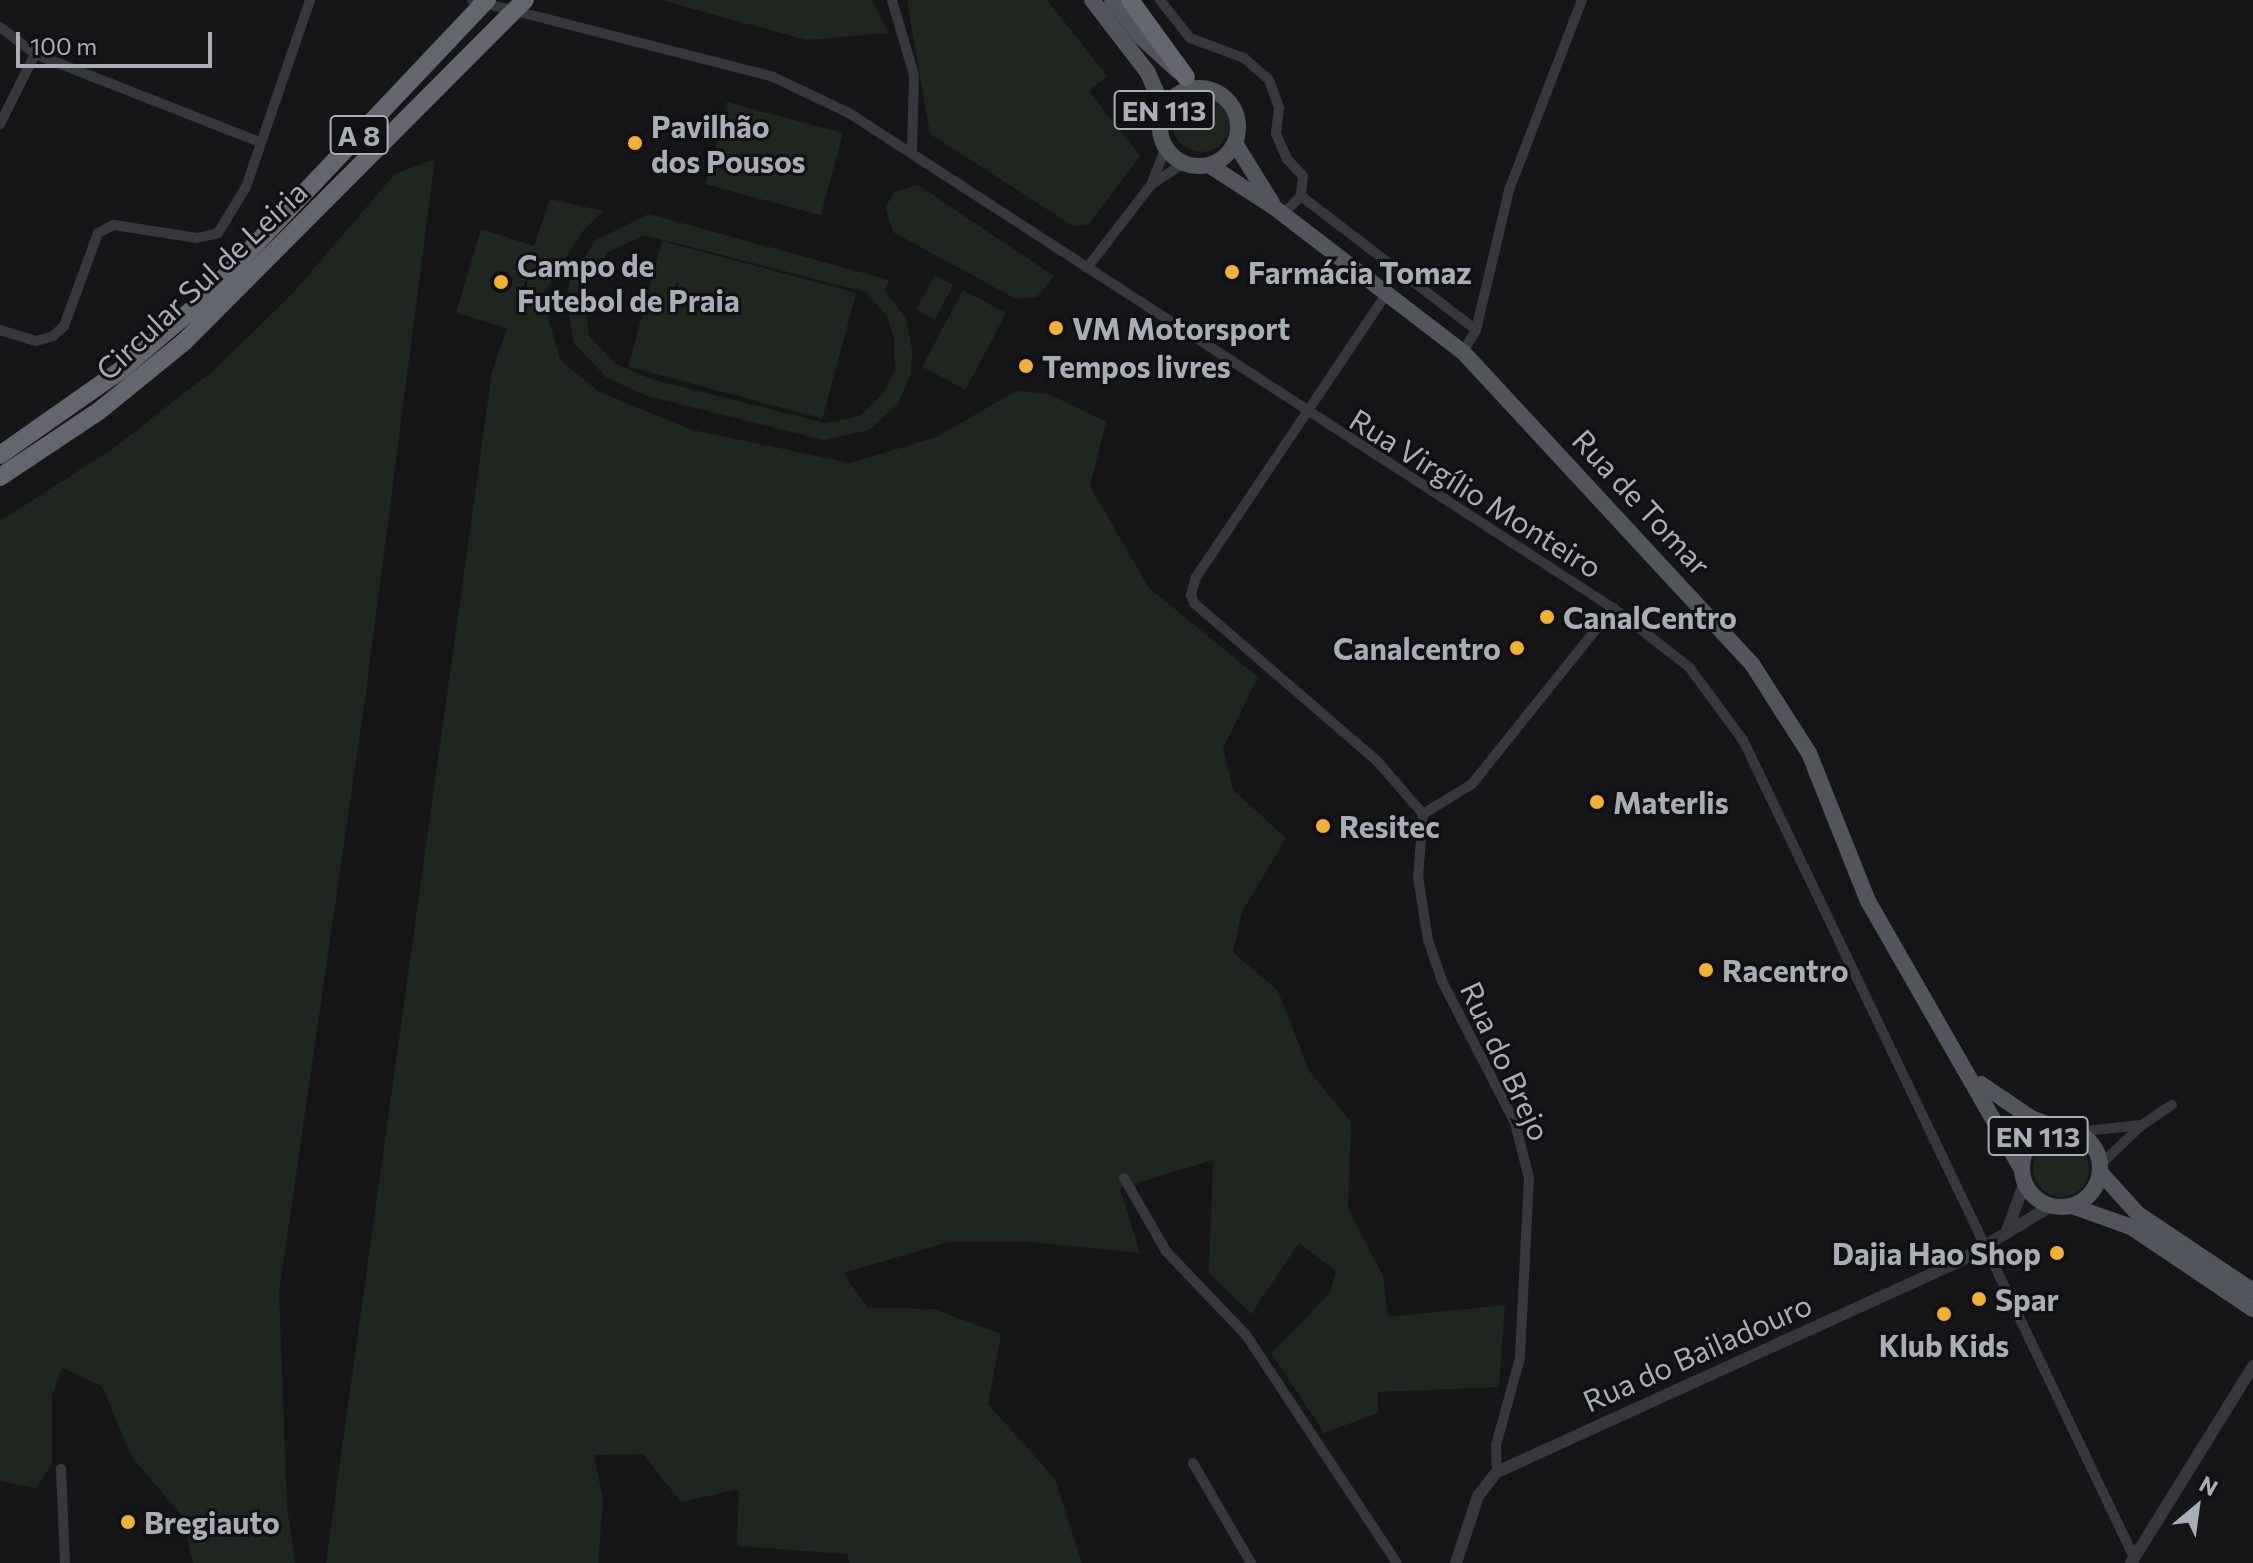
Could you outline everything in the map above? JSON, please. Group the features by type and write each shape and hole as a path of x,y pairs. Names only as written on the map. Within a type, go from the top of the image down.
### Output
{"highway":[{"name":"Circular Sul de Leiria","path":"0,455 121,370 202,301 487,0"},
{"name":"Circular Sul de Leiria","path":"0,477 99,411 184,342 525,0"},
{"path":"1130,0 1186,77"}],"main road":[{"name":"EN 113","path":"1092,0 1148,73 1164,110"},
{"name":"Rua de Tomar","path":"1112,0 1159,57 1233,108 1235,143 1279,211"},
{"name":"EN 113","path":"1184,163 1166,147 1160,129 1164,110 1183,91 1204,88"},
{"name":"EN 113","path":"1209,165 1235,143"},
{"name":"Rua de Tomar","path":"1184,163 1209,165 1279,211 1463,352 1730,637 1784,707 1809,753 1868,901 1972,1074 2035,1198 2051,1206"},
{"name":"Rua de Tomar","path":"1972,1074 2012,1107 2067,1130 2094,1147 2100,1169 2138,1214 2253,1291"},
{"name":"EN 113","path":"2023,1176 2028,1145 2067,1130"},
{"name":"EN 113","path":"2072,1206 2092,1192 2100,1169"},
{"path":"2051,1206 2072,1206 2131,1227 2253,1309"}],"street":[{"path":"0,330 36,341 53,336 64,326 98,233 114,225 197,238 218,233 246,187 310,0"},
{"name":"Rua Virgílio Monteiro","path":"472,0 785,81 912,151 1305,413 1613,608 1689,667 1736,727 1988,1246 2132,1560"},
{"path":"892,0 914,75 912,151"},
{"path":"1160,0 1190,38 1244,58 1269,80 1279,108 1276,134 1287,159 1303,176 1301,196"},
{"path":"1463,352 1476,330 1509,190 1582,0"},
{"path":"0,27 35,54 259,142"},
{"path":"0,124 4,109 35,54"},
{"path":"1087,268 1151,185 1166,147"},
{"path":"1151,185 1184,163"},
{"path":"1279,211 1301,196"},
{"path":"1301,196 1476,330"},
{"path":"1387,293 1196,577 1191,595 1201,611 1377,761 1423,814 1472,784 1613,608"},
{"name":"Rua do Brejo","path":"1423,814 1418,877 1428,940 1442,981 1515,1123 1529,1178 1520,1358 1496,1445 1497,1472"},
{"path":"2100,1169 2142,1125 2172,1105"},
{"path":"2067,1130 2142,1125"},
{"path":"2007,1231 2023,1176"},
{"path":"1124,1178 1166,1251 1246,1335 1397,1563"},
{"name":"Rua do Bailadouro","path":"1497,1472 1988,1246 2007,1231 2051,1206"},
{"path":"2132,1560 2253,1366"},
{"path":"1193,1463 1251,1563"},
{"path":"61,1469 65,1563"},
{"path":"1456,1563 1478,1496 1497,1472"}],"shaded area":[{"path":"661,0 872,0 889,33 806,40"},
{"path":"907,0 1047,0 1107,76 1089,91 1140,156 1089,224 1073,226 930,134"},
{"path":"1201,94 1221,103 1230,123 1221,143 1201,152 1181,143 1172,123 1181,103"},
{"path":"727,102 843,133 821,215 705,184"},
{"path":"435,159 366,692 279,1292 287,1506 295,1563 193,1563 182,1516 132,1457 102,1386 62,1368 52,1396 52,1464 36,1488 0,1481 0,521 111,450 214,370 292,294 395,174"},
{"path":"918,185 1054,276 1037,297 1016,299 893,232 885,207 895,192"},
{"path":"550,199 603,211 582,232 542,295 560,360 598,391 692,430 850,463 937,437 1016,391 1049,394 1106,422 1090,486 1149,588 1258,677 1223,748 1233,790 1286,838 1242,912 1233,952 1278,991 1310,1072 1351,1122 1348,1208 1383,1276 1388,1317 1505,1305 1499,1387 1378,1392 1378,1413 1324,1433 1271,1353 1330,1293 1336,1271 1299,1243 1251,1314 1209,1273 1213,1160 1120,1188 1140,1253 1030,1242 949,1242 843,1273 868,1308 933,1309 1001,1334 988,1404 1055,1479 1082,1563 850,1563 847,1554 737,1546 739,1489 681,1502 643,1454 594,1455 603,1500 598,1563 326,1563 492,372 507,328 456,313 481,229 534,246"},
{"path":"649,214 889,280 885,291 906,318 912,350 911,373 898,404 869,430 823,440 647,396 607,378 574,343 566,301 571,275 596,240","holes":["644,235 866,292 887,316 894,338 895,370 884,393 860,416 825,423 651,379 616,364 589,336 584,290 607,253"]},
{"path":"662,241 856,293 823,419 628,367"},
{"path":"935,275 953,285 934,319 916,309"},
{"path":"963,290 1006,313 965,390 922,367"},
{"path":"2061,1141 2081,1149 2089,1169 2081,1189 2061,1197 2041,1189 2033,1169 2041,1149"}],"place":[{"name":"Pavilhão dos Pousos","path":"635,143"},
{"name":"Farmácia Tomaz","path":"1232,272"},
{"name":"Campo de Futebol de Praia","path":"501,282"},
{"name":"VM Motorsport","path":"1056,328"},
{"name":"Tempos livres","path":"1026,366"},
{"name":"CanalCentro","path":"1547,617"},
{"name":"Canalcentro","path":"1517,648"},
{"name":"Materlis","path":"1597,802"},
{"name":"Resitec","path":"1323,826"},
{"name":"Racentro","path":"1706,970"},
{"name":"Dajia Hao Shop","path":"2057,1253"},
{"name":"Spar","path":"1979,1299"},
{"name":"Klub Kids","path":"1944,1314"},
{"name":"Bregiauto","path":"128,1522"}]}
